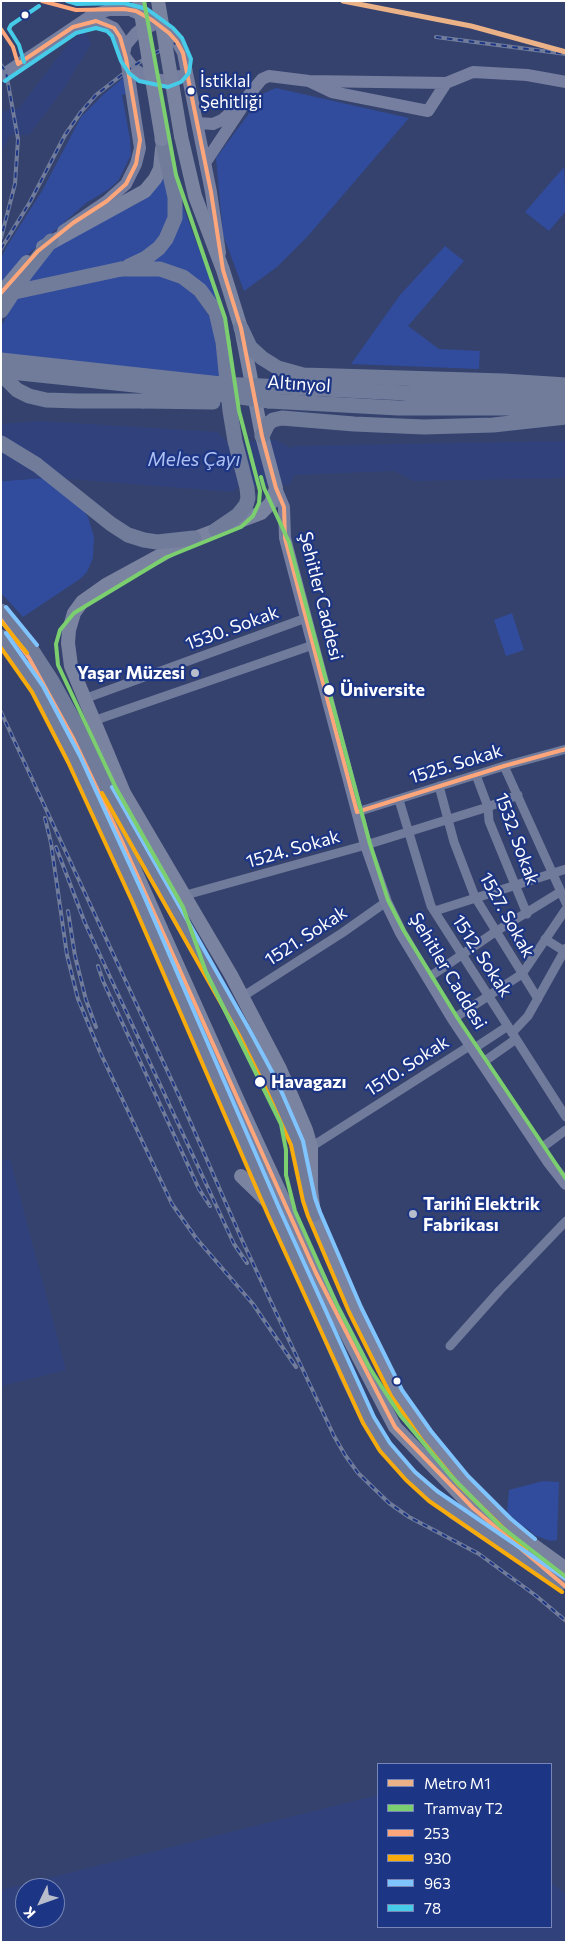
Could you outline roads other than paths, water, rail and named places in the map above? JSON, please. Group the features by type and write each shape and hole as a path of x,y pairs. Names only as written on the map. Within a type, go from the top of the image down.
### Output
{"highway":[{"path":"121,269 146,258 159,248 166,239 175,218 175,198 162,139"},
{"path":"1,311 26,273 51,241"},
{"path":"1,294 121,269 145,268 172,272 191,282 209,300 216,312 224,342 230,411 248,498 243,509 216,530"},
{"path":"241,328 250,347 262,358 278,368 303,375 504,381 566,385"},
{"name":"Altınyol","path":"1,360 222,384 406,392 566,395"},
{"path":"1,373 17,390 29,396 46,400 78,402 245,403 269,401"},
{"name":"Altınyol","path":"1,373 211,393 269,401 398,408 566,408"},
{"path":"262,436 268,424 282,418 424,427 494,425 566,417"},
{"path":"1,443 37,465 128,535 144,540 170,542 194,538"},
{"path":"1,611 40,660 64,702 107,790 253,1048 293,1132 314,1214"},
{"path":"1,637 38,689 74,758 138,898 346,1374 368,1420 384,1447 411,1476 454,1512 564,1580"}],"main road":[{"path":"1,294 26,262 51,241 145,191 155,179 160,169 162,164 162,139 139,1"},
{"name":"Şehitler Caddesi","path":"158,1 181,136 195,196 223,270 241,328 262,436 276,488"},
{"path":"276,488 271,503 261,513 176,546 106,585 82,602 74,613 69,630 68,643 71,666 124,793 186,895 280,1069 306,1130 311,1147 311,1189 314,1214 384,1370 408,1411 438,1450 475,1493 526,1540 564,1580"},
{"path":"1,620 29,658 78,748 338,1318 395,1427 472,1508 564,1580"},
{"path":"241,1176 296,1228"}],"street":[{"path":"1,76 92,15 109,10 124,9 144,14 165,30 181,48 185,60 206,162 223,270"},
{"path":"51,241 73,223 107,201 126,184 133,173 140,140 120,37 110,26 96,21 73,27"},
{"path":"125,56 129,42 142,28 151,26 165,30"},
{"path":"125,56 138,72 161,81 170,80 180,75 184,70 185,60"},
{"path":"206,162 237,116 243,102 254,87 268,76 309,81 446,83 473,72 527,75 566,82"},
{"path":"309,81 332,92 428,111 446,83"},
{"path":"198,123 213,124 222,120 243,102"},
{"path":"504,381 566,379"},
{"name":"Şehitler Caddesi","path":"276,488 284,507 285,538 357,812 366,845 386,902 401,934 453,1019 540,1149 566,1184"},
{"name":"1530. Sokak","path":"84,698 306,618"},
{"path":"93,720 313,645"},
{"name":"1525. Sokak","path":"357,812 476,774 566,749"},
{"path":"556,752 566,759"},
{"path":"504,766 566,903"},
{"name":"1532. Sokak","path":"476,774 488,807 489,820 527,914"},
{"name":"1527. Sokak","path":"439,786 454,842 475,898 538,999"},
{"name":"1524. Sokak","path":"186,895 366,845 488,807 518,795"},
{"name":"1512. Sokak","path":"399,800 435,912 566,1117"},
{"path":"435,912 566,869"},
{"path":"428,978 495,932 560,892"},
{"name":"1521. Sokak","path":"242,997 342,933 386,902"},
{"path":"453,1019 522,974 544,938 566,909"},
{"path":"482,1063 528,1016 565,949 544,938"},
{"name":"1510. Sokak","path":"311,1147 472,1047 512,1032"},
{"path":"540,1149 566,1130"},
{"path":"450,1346 566,1221"}],"water":[{"path":"85,30 91,44 63,90 29,135 10,135 1,152 1,112 19,108 69,43"},
{"name":"Meles Çayı","path":"40,421 218,432 227,442 276,440 290,448 296,446 566,441 566,478 413,481 394,471 294,475 290,485 239,486 233,492 70,479 44,478 1,481 1,424"},
{"path":"10,1159 66,1370 1,1386 1,1161"},
{"path":"377,1795 377,1928 552,1928 552,1883 566,1895 566,1942 1,1942 1,1890 15,1886 15,1928 65,1928 65,1878 49,1878"}],"railway":[{"path":"436,37 566,54"},
{"path":"1,249 30,202 65,135 81,112 96,95 132,67 151,55 182,40"},
{"path":"1,65 6,72 18,139 15,184 1,238"},
{"path":"1,712 179,1096 242,1240 334,1436 345,1455 358,1473 389,1503 409,1517 479,1554 535,1595 566,1621"},
{"path":"45,818 51,843 67,955 78,999 100,1052 172,1204 196,1238 253,1304 296,1367"},
{"path":"56,847 85,923 234,1244 247,1263"},
{"path":"68,911 75,956 86,1000 96,1027"},
{"path":"98,966 103,981 199,1189 210,1206"}],"metro line":[{"name":"M1","path":"343,1 471,26 566,52"}],"tram line":[{"name":"T2","path":"144,1 176,175 225,318 239,411 260,491 259,503 253,516 241,527 167,557 74,613 60,630 56,644 58,665 116,788 183,907 206,972 281,1124 286,1150 286,1175 295,1211 337,1305 369,1367 400,1415 450,1475 499,1525 566,1577"},
{"name":"T2","path":"261,477 264,488 289,542 370,844 388,900 404,931 457,1017 566,1179"}],"place":[{"name":"İstiklal Şehitliği","path":"191,91"},
{"name":"Yaşar Müzesi","path":"195,673"},
{"name":"Üniversite","path":"329,690"},
{"name":"Havagazı","path":"260,1082"},
{"name":"Tarihî Elektrik Fabrikası","path":"413,1214"}]}
